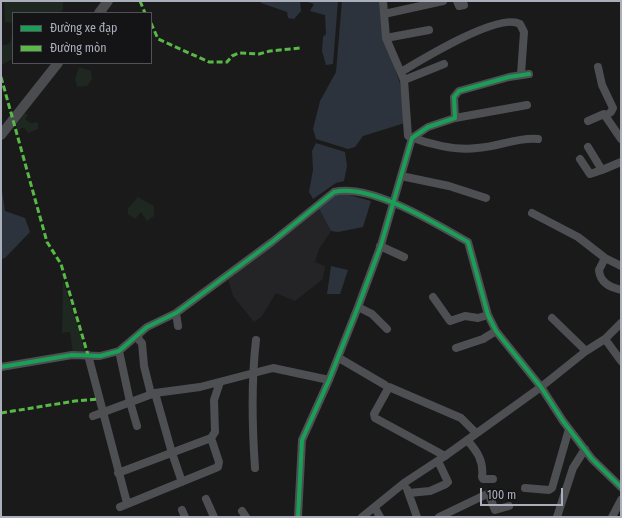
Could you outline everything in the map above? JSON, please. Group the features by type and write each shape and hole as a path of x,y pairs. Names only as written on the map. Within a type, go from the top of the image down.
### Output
{"main road":[{"path":"100,12 108,1"},
{"path":"1,135 57,64"}],"street":[{"path":"383,1 386,38 403,76 408,136 441,145 472,149 538,139"},
{"path":"384,14 443,1"},
{"path":"403,76 468,36 493,26 514,22 520,24 524,32 525,74 457,93 454,97 455,118"},
{"path":"386,38 429,30"},
{"path":"403,76 444,64"},
{"path":"588,121 604,114 605,116 612,112 613,108 602,85 598,67"},
{"path":"298,517 301,444 309,421 339,358 358,307 380,246 412,138 428,127 455,118 527,105"},
{"path":"605,116 621,139"},
{"path":"588,147 602,170"},
{"path":"580,160 590,174 621,162"},
{"path":"401,176 449,186 486,198"},
{"path":"1,367 72,355 100,356 119,351 147,327 176,313 272,242 334,192 343,190 364,192 393,202 468,242 488,316 496,331 541,387 592,459 621,487"},
{"path":"532,213 578,237 605,258 621,266"},
{"path":"380,246 404,257"},
{"path":"605,258 599,270 601,280 610,286 621,290"},
{"path":"434,297 450,321 465,316 478,318 488,316"},
{"path":"358,307 372,314 387,329"},
{"path":"176,313 178,326"},
{"path":"552,318 586,351"},
{"path":"362,517 404,483 445,456 541,387 586,351 605,339 621,323"},
{"path":"456,348 483,339 496,331"},
{"path":"138,335 139,340 142,343 143,358 153,394 182,482"},
{"path":"605,339 621,361"},
{"path":"255,468 252,428 252,373 256,340"},
{"path":"119,351 130,402 137,426"},
{"path":"88,355 118,473 123,505 218,467 220,462 211,438"},
{"path":"339,358 385,385"},
{"path":"93,416 103,414 153,394 188,390 252,373 278,368 329,380"},
{"path":"118,473 172,454 211,438 215,432 214,400 220,382"},
{"path":"445,456 375,418 374,414 389,387 461,418 476,433"},
{"path":"525,488 549,490 552,488 569,428"},
{"path":"467,440 478,454 482,467 482,477 484,479 493,479"},
{"path":"557,517 573,468 585,449"},
{"path":"409,493 430,491 448,482 438,460"},
{"path":"404,483 417,517"},
{"path":"439,517 488,494 495,510 509,506"},
{"path":"206,499 214,517"},
{"path":"612,517 621,500"},
{"path":"375,508 380,517"}],"shaded area":[{"path":"4,1 63,1 63,10 60,12 12,12 12,23 5,22"},
{"path":"261,1 300,1 301,11 294,19 288,18 287,12 261,3"},
{"path":"304,1 338,1 333,64 326,65 322,51 323,37 326,34 325,15 310,11 314,4"},
{"path":"342,1 381,1 384,39 400,83 405,123 363,136 355,147 348,149 316,139 313,129 320,101 336,72"},
{"path":"12,37 12,60 1,65 1,46 9,44"},
{"path":"79,67 91,71 92,79 87,86 77,87 75,79"},
{"path":"25,113 28,115 25,119 30,123 38,122 38,129 28,133 24,128 21,128 18,132 16,125"},
{"path":"316,143 345,152 347,166 344,181 336,183 313,199 309,192 313,170 312,151"},
{"path":"1,185 5,211 25,218 30,232 5,258 1,259"},
{"path":"342,193 371,201 363,227 338,232 331,231 318,207 333,194"},
{"path":"138,197 154,206 154,216 147,221 141,212 135,219 128,214 128,208"},
{"path":"318,207 331,231 319,249 315,262 325,266 323,279 295,301 276,293 262,316 254,322 233,296 228,279"},
{"path":"331,266 348,270 340,294 327,294"},
{"path":"63,280 86,353 73,353 70,332 62,333"}],"marked path":[{"path":"140,1 145,12"},
{"path":"152,25 158,39 209,62 227,62 232,56 239,53 259,54 270,51 300,48"},
{"path":"1,77 47,242 61,264 88,355"},
{"path":"1,413 75,401 99,399"}],"cycle path":[{"path":"298,517 302,440 329,380 381,245 412,138 428,127 455,118 454,97 459,91 509,77 529,74"},
{"path":"1,367 72,355 100,356 119,351 147,327 176,313 272,242 334,192 349,191 366,193 403,207 468,242 488,315 496,331 541,387 563,421 592,459 621,487"}]}
